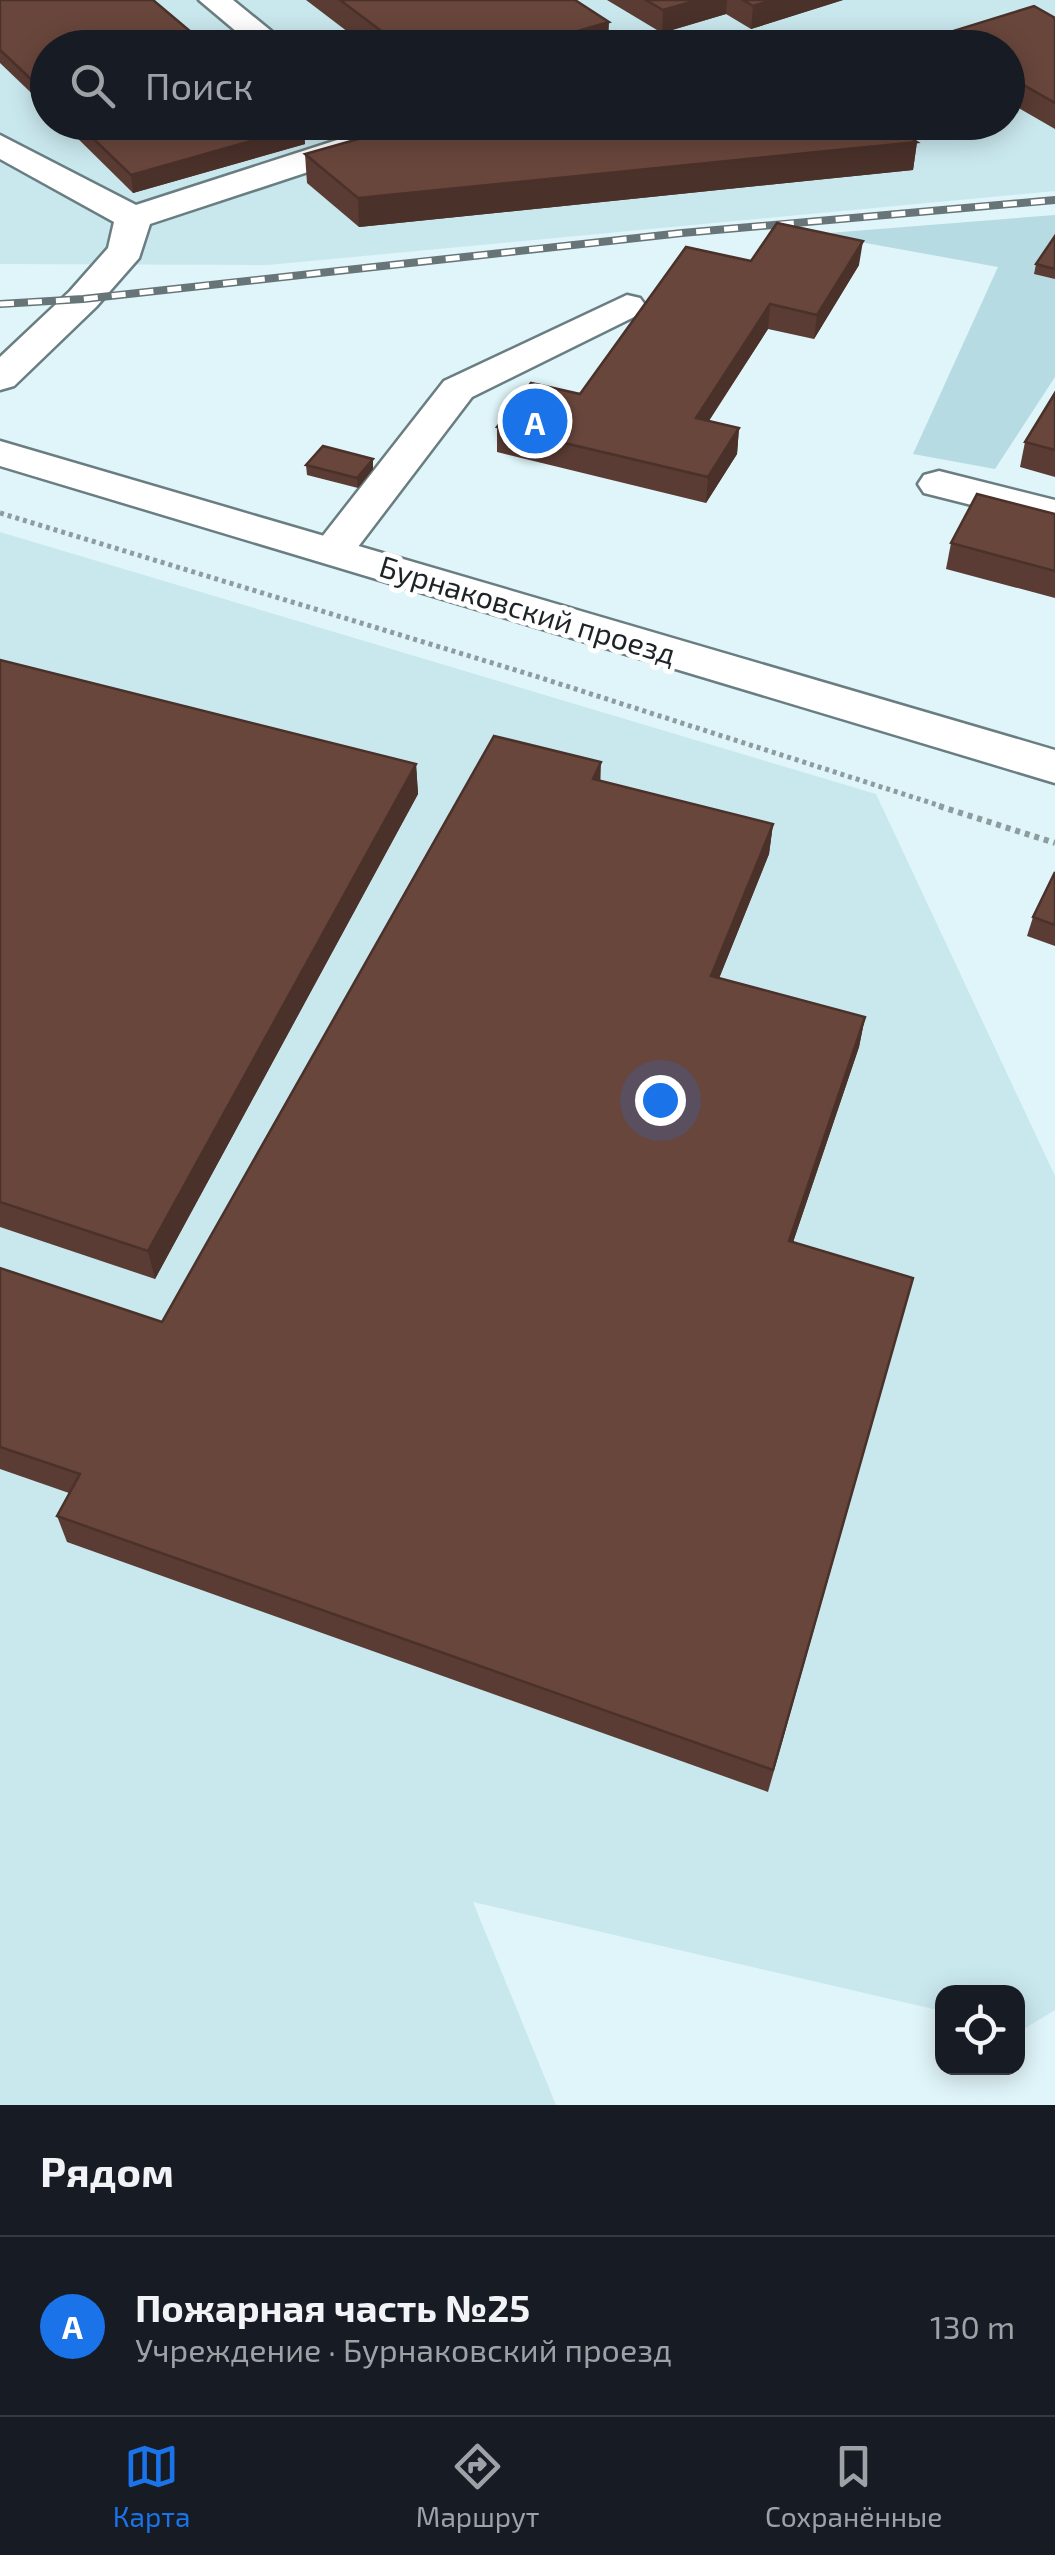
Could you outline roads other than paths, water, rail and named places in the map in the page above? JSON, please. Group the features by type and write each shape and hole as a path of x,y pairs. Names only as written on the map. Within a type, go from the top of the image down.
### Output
{"main road":[{"path":"214,0 253,30"},
{"path":"0,144 132,218 372,140"},
{"path":"0,378 83,299 126,250 132,218"},
{"path":"333,551 458,389 627,306"},
{"name":"Бурнаковский проезд","path":"0,453 1055,766"},
{"path":"939,484 1055,513"}],"railway":[{"path":"0,304 83,299 682,233 1055,200"}],"place":[{"name":"Пожарная часть №25","path":"535,421"}]}
